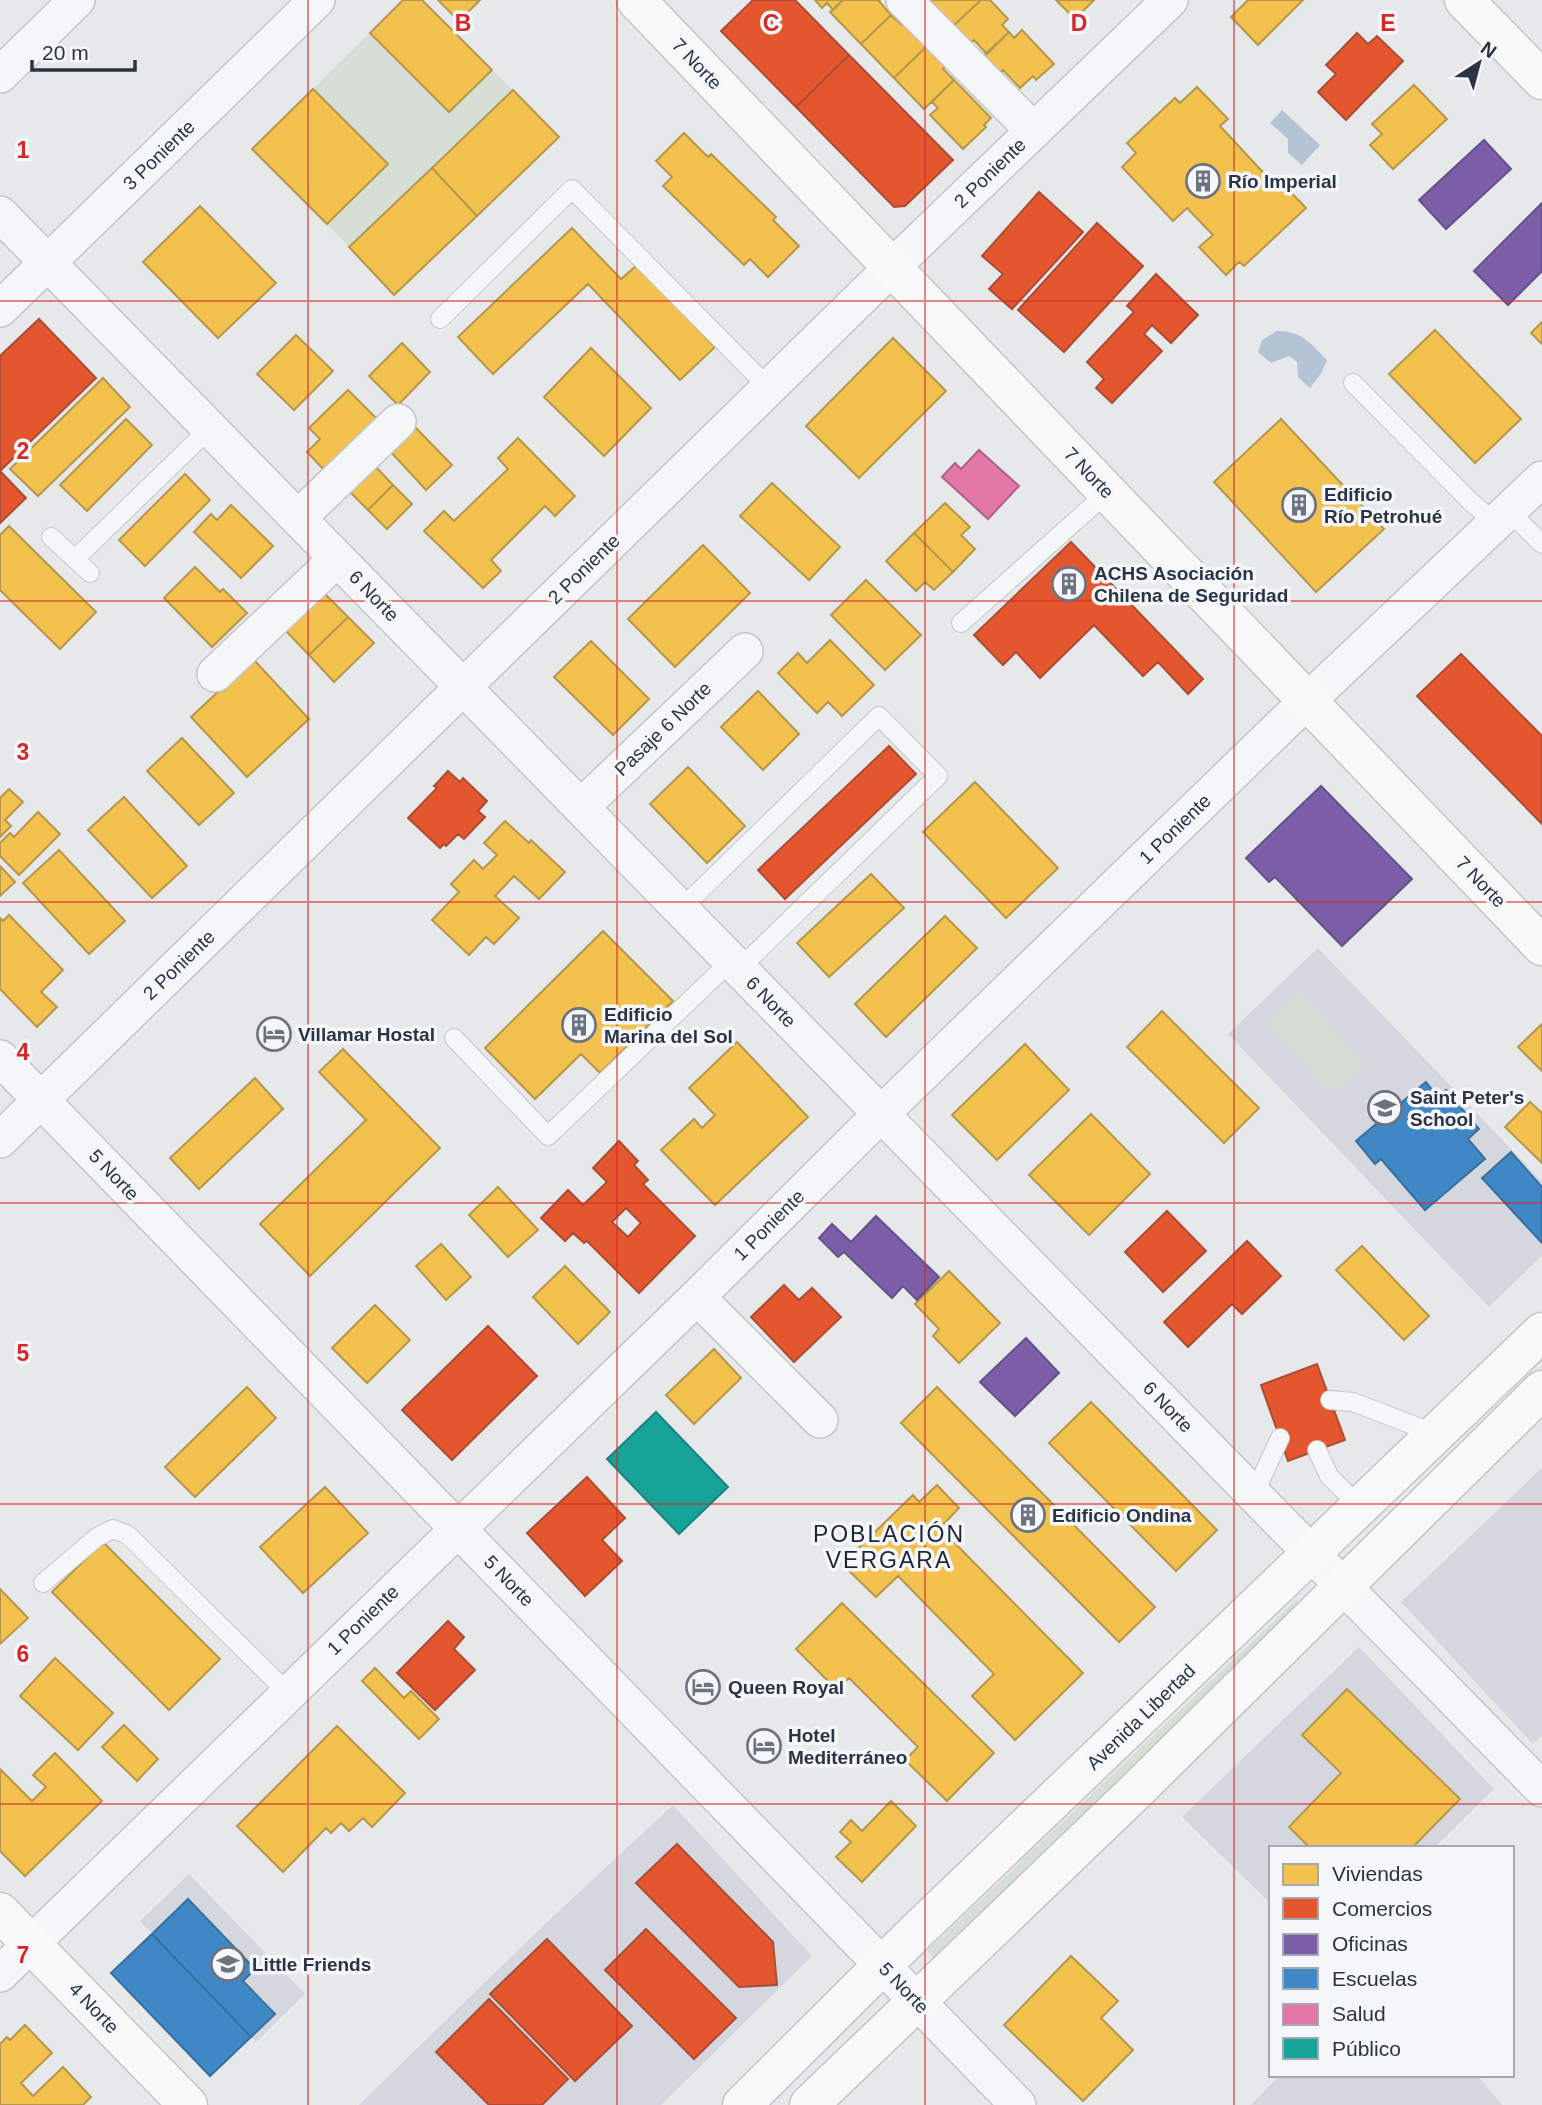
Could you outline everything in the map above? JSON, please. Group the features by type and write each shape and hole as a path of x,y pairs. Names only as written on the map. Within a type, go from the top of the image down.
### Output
{"main road":[{"name":"7 Norte","path":"636,0 1542,946"},
{"path":"1464,0 1542,80"},
{"name":"Avenida Libertad","path":"742,2105 882,1966 1542,1332"},
{"path":"809,2105 1127,1800 1542,1390"},
{"name":"4 Norte","path":"0,1912 188,2105"}],"street":[{"path":"0,75 77,0"},
{"name":"3 Poniente","path":"0,309 317,0"},
{"path":"904,0 1034,131"},
{"name":"2 Poniente","path":"0,1140 1170,0"},
{"name":"6 Norte","path":"0,214 1542,1789"},
{"path":"298,518 398,422"},
{"name":"1 Poniente","path":"0,1974 697,1297 881,1114 1307,701 1542,479"},
{"path":"215,674 337,559"},
{"name":"Pasaje 6 Norte","path":"581,807 745,651"},
{"name":"5 Norte","path":"0,1058 1018,2105"},
{"path":"697,1297 820,1420"}],"lane":[{"path":"440,319 572,189 769,388"},
{"path":"1353,383 1470,501 1542,544"},
{"path":"75,559 210,428"},
{"path":"961,623 1108,492"},
{"path":"51,537 90,573"},
{"path":"454,1038 548,1136 938,776 879,716 681,909"},
{"path":"1330,1400 1353,1402 1436,1434"},
{"path":"1254,1494 1280,1438"},
{"path":"1317,1450 1329,1476 1360,1507"},
{"path":"43,1583 97,1537 113,1529 128,1535 288,1693"}],"shaded area":[{"path":"370,33 449,112 492,70 513,90 349,247 327,224 387,164 313,89"},
{"name":"Saint Peter's School","path":"1318,948 1542,1181 1542,1255 1489,1307 1228,1034"},
{"path":"1299,993 1364,1063 1332,1093 1267,1023"},
{"path":"1542,1468 1542,1735 1533,1744 1401,1602"},
{"path":"1296,1600 1304,1608 936,1959 927,1951"},
{"path":"1359,1647 1494,1789 1436,1846 1269,1846 1269,1902 1182,1817"},
{"path":"673,1805 812,1956 661,2105 359,2105 545,1924"},
{"name":"Little Friends","path":"189,1874 305,1994 256,2042 140,1921"},
{"path":"1278,2077 1479,2077 1502,2105 1251,2105"}],"water":[{"path":"1282,110 1320,145 1302,165 1288,153 1288,139 1270,123"},
{"path":"1277,331 1299,336 1327,360 1310,388 1298,377 1297,362 1289,356 1271,363 1258,352 1262,340"}],"building: Viviendas":[{"path":"403,0 422,0 492,70 449,112 370,33"},
{"path":"438,0 480,0 459,21"},
{"path":"815,0 843,0 833,10 827,3 822,8"},
{"path":"843,0 880,0 891,15 861,44 830,12"},
{"path":"925,0 981,0 951,28"},
{"path":"981,0 990,0 1008,19 1002,25 1009,32 987,54 974,40 968,46 951,28"},
{"path":"1056,0 1094,0 1075,19"},
{"path":"1248,0 1303,0 1258,45 1231,17"},
{"path":"891,15 902,25 906,21 929,44 894,78 861,44"},
{"path":"1022,30 1054,64 1036,80 1033,76 1020,88 1003,70 997,75 981,58 1009,32 1014,38"},
{"path":"929,44 948,64 943,69 954,80 924,109 894,78"},
{"path":"954,80 991,118 984,125 986,127 963,149 930,115 938,108 932,102"},
{"path":"1414,85 1447,119 1393,169 1370,145 1382,134 1372,124"},
{"name":"Río Imperial","path":"1197,87 1228,119 1220,126 1273,183 1278,179 1306,208 1244,266 1239,262 1226,275 1199,247 1213,235 1187,208 1173,221 1122,167 1136,153 1127,143 1175,98 1180,103"},
{"path":"313,89 388,164 327,224 252,149"},
{"path":"513,90 559,137 477,216 432,168"},
{"path":"684,133 708,157 711,154 776,217 773,220 799,246 768,277 750,259 744,265 663,186 672,177 656,161"},
{"path":"432,168 477,216 394,295 349,247"},
{"path":"200,206 276,283 218,338 143,262"},
{"path":"572,228 621,279 637,265 715,347 680,380 588,284 493,374 458,337"},
{"path":"1542,322 1542,344 1531,333"},
{"path":"1435,330 1521,419 1475,463 1389,374"},
{"path":"296,335 333,371 294,410 257,374"},
{"path":"893,338 946,391 859,478 806,426"},
{"path":"402,343 430,372 398,405 369,376"},
{"path":"591,348 651,408 604,456 544,397"},
{"path":"103,378 130,407 38,496 10,469"},
{"path":"348,390 379,421 326,472 307,452 320,439 309,428"},
{"path":"126,419 152,445 87,511 60,485"},
{"name":"Edificio Río Petrohué","path":"1281,419 1384,529 1316,592 1214,482"},
{"path":"415,427 452,465 426,490 390,451"},
{"path":"518,438 575,496 555,516 545,506 491,560 501,571 483,588 424,531 444,511 454,521 508,469 498,458"},
{"path":"375,466 393,485 368,510 349,491"},
{"path":"185,474 210,500 145,566 119,540"},
{"path":"772,483 840,547 809,580 740,516"},
{"path":"393,485 412,504 387,529 368,510"},
{"path":"945,503 970,527 961,535 975,549 953,572 914,533"},
{"path":"231,505 273,546 241,578 194,532 211,514 217,520"},
{"path":"9,526 96,612 60,649 0,590 0,535"},
{"path":"914,533 953,572 934,590 925,582 916,591 886,561"},
{"path":"703,545 750,593 675,667 628,619"},
{"path":"195,567 220,592 223,589 247,613 212,647 164,598"},
{"path":"866,580 921,635 885,670 831,615"},
{"path":"323,592 348,617 309,655 284,629"},
{"path":"348,617 374,643 334,682 309,655"},
{"path":"830,640 874,685 842,716 828,702 817,713 778,673 798,653 807,663"},
{"path":"591,641 649,699 613,735 554,677"},
{"path":"253,659 309,719 247,777 191,717"},
{"path":"758,691 799,734 763,770 721,727"},
{"path":"182,738 234,793 199,825 147,771"},
{"path":"688,767 745,826 707,863 650,804"},
{"path":"975,782 1058,868 1006,918 923,832"},
{"path":"9,789 23,802 5,820 11,826 0,837 0,798"},
{"path":"124,797 187,866 152,898 88,830"},
{"path":"38,812 60,834 19,875 0,856 0,843 10,833 14,837"},
{"path":"505,821 529,843 531,840 565,872 539,899 514,876 495,896 519,918 494,944 486,937 469,955 432,920 459,892 451,884 474,860 483,869 497,855 484,843"},
{"path":"59,850 125,921 89,954 23,883"},
{"path":"0,866 15,882 0,896"},
{"path":"871,874 904,908 829,977 797,943"},
{"path":"9,915 63,970 41,992 57,1007 37,1027 0,989 0,918 3,921"},
{"path":"945,916 977,948 886,1037 855,1004"},
{"name":"Edificio Marina del Sol","path":"603,931 673,1001 600,1073 581,1054 535,1099 485,1048"},
{"path":"1162,1011 1259,1108 1224,1143 1127,1047"},
{"path":"1542,1024 1542,1071 1518,1047"},
{"path":"737,1042 808,1117 715,1205 661,1150 694,1119 702,1128 715,1115 689,1088"},
{"path":"1025,1044 1069,1090 997,1160 952,1115"},
{"path":"343,1049 440,1148 310,1276 260,1224 366,1120 319,1072"},
{"path":"255,1078 283,1109 199,1189 170,1158"},
{"path":"1530,1102 1542,1113 1542,1163 1505,1127"},
{"path":"1091,1114 1150,1174 1089,1235 1029,1175"},
{"path":"498,1187 538,1230 508,1257 469,1215"},
{"path":"441,1244 471,1277 446,1300 416,1266"},
{"path":"1362,1246 1429,1316 1404,1340 1336,1270"},
{"path":"565,1266 610,1312 578,1344 533,1297"},
{"path":"949,1271 1000,1323 959,1363 933,1336 939,1329 915,1304"},
{"path":"375,1305 410,1340 367,1383 332,1348"},
{"path":"714,1349 741,1378 694,1424 666,1395"},
{"path":"247,1387 276,1418 195,1497 165,1467"},
{"name":"Edificio Ondina","path":"937,1387 1155,1607 1119,1642 901,1423"},
{"path":"1091,1402 1217,1530 1176,1571 1049,1443"},
{"path":"937,1485 959,1508 940,1528 1083,1673 1015,1740 972,1696 994,1674 898,1576 876,1597 842,1564 913,1495 919,1502"},
{"path":"325,1487 368,1533 303,1593 260,1547"},
{"path":"103,1542 220,1659 169,1710 52,1592"},
{"path":"0,1589 28,1618 0,1644"},
{"path":"842,1603 994,1753 947,1801 905,1760 918,1747 849,1678 837,1690 796,1649"},
{"path":"55,1658 113,1713 78,1750 20,1696"},
{"path":"375,1668 404,1698 411,1691 439,1719 419,1739 362,1681"},
{"path":"1347,1689 1460,1799 1414,1846 1308,1846 1289,1827 1341,1773 1302,1735"},
{"path":"124,1725 158,1759 137,1781 102,1747"},
{"path":"337,1726 405,1793 372,1827 363,1818 349,1831 341,1823 331,1833 326,1828 283,1872 237,1826"},
{"path":"55,1753 102,1801 25,1876 0,1851 0,1769 32,1801 46,1787 33,1775"},
{"path":"891,1801 916,1826 862,1882 836,1857 851,1842 840,1832 851,1820 862,1831"},
{"path":"1071,1956 1118,2001 1101,2018 1133,2050 1083,2101 1004,2025"},
{"path":"25,2025 52,2053 21,2083 33,2096 63,2067 91,2097 83,2105 0,2105 0,2044 7,2037 10,2040"}],"building: Comercios":[{"path":"753,0 795,0 849,55 796,107 721,31"},
{"path":"1357,33 1368,44 1377,36 1403,61 1346,120 1318,92 1336,74 1326,65"},
{"path":"849,55 953,160 905,206 894,207 796,107"},
{"path":"1039,192 1083,232 1012,309 989,289 1003,274 982,256"},
{"path":"1097,223 1143,266 1064,352 1018,310"},
{"path":"1156,274 1198,315 1171,343 1152,325 1144,334 1162,351 1112,403 1096,388 1104,379 1087,362 1134,312 1127,306"},
{"path":"39,319 96,378 0,471 0,356"},
{"path":"0,471 26,498 0,523"},
{"name":"ACHS Asociación Chilena de Seguridad","path":"1071,542 1203,679 1188,694 1158,662 1143,676 1094,625 1040,678 1016,652 1003,665 974,635"},
{"path":"1461,654 1542,736 1542,824 1417,696"},
{"path":"889,746 916,774 785,899 758,870"},
{"path":"448,771 460,782 463,778 487,801 478,811 485,817 464,839 458,834 446,846 444,844 440,848 408,818 437,788 434,786"},
{"path":"619,1141 638,1161 634,1165 648,1180 643,1184 695,1236 639,1293 587,1241 584,1243 573,1233 565,1241 541,1218 568,1190 583,1205 607,1182 593,1168","holes":["626,1208 641,1223 628,1237 612,1222"]},
{"path":"1167,1211 1206,1251 1163,1292 1125,1252"},
{"path":"1247,1241 1281,1276 1242,1314 1232,1304 1188,1347 1164,1322"},
{"path":"784,1285 799,1300 812,1288 841,1317 794,1362 751,1317"},
{"path":"488,1326 537,1376 452,1460 402,1410"},
{"path":"1317,1364 1345,1440 1288,1461 1261,1385"},
{"path":"587,1477 625,1518 602,1540 622,1561 585,1596 527,1533"},
{"path":"448,1621 464,1637 454,1649 475,1670 435,1710 397,1673"},
{"path":"677,1844 773,1942 777,1985 739,1987 636,1883"},
{"path":"646,1929 736,2018 694,2059 605,1970"},
{"path":"547,1939 632,2026 575,2081 490,1994"},
{"path":"489,1999 568,2079 542,2105 489,2105 436,2052"}],"building: Oficinas":[{"path":"1484,140 1511,169 1446,229 1419,200"},
{"path":"1542,203 1542,271 1508,305 1474,271"},
{"path":"1321,786 1412,879 1342,946 1275,877 1269,882 1246,858"},
{"path":"876,1216 939,1277 917,1300 903,1286 892,1298 844,1252 838,1257 819,1238 832,1224 851,1242"},
{"path":"1026,1338 1059,1373 1015,1416 980,1382"}],"building: Escuelas":[{"path":"1426,1082 1438,1097 1446,1090 1479,1129 1468,1139 1485,1159 1425,1210 1381,1159 1375,1164 1356,1141"},
{"path":"1511,1152 1542,1187 1542,1243 1482,1178"},
{"path":"188,1899 255,1969 243,1981 275,2014 251,2037 152,1934"},
{"path":"152,1934 251,2037 210,2076 111,1973"}],"building: Salud":[{"path":"979,450 1019,486 988,519 942,477 955,463 961,469"}],"building: Público":[{"path":"656,1412 728,1487 679,1534 607,1459"}],"place":[{"name":"Río Imperial","path":"1203,181"},
{"name":"Edificio Río Petrohué","path":"1299,505"},
{"name":"ACHS Asociación Chilena de Seguridad","path":"1069,584"},
{"name":"Edificio Marina del Sol","path":"579,1025"},
{"name":"Villamar Hostal","path":"274,1034"},
{"name":"Saint Peter's School","path":"1385,1108"},
{"name":"Edificio Ondina","path":"1028,1515"},
{"name":"Queen Royal","path":"703,1687"},
{"name":"Hotel Mediterráneo","path":"764,1746"},
{"name":"Little Friends","path":"228,1964"}],"district":[{"name":"POBLACIÓN VERGARA","path":"889,1547"}]}
